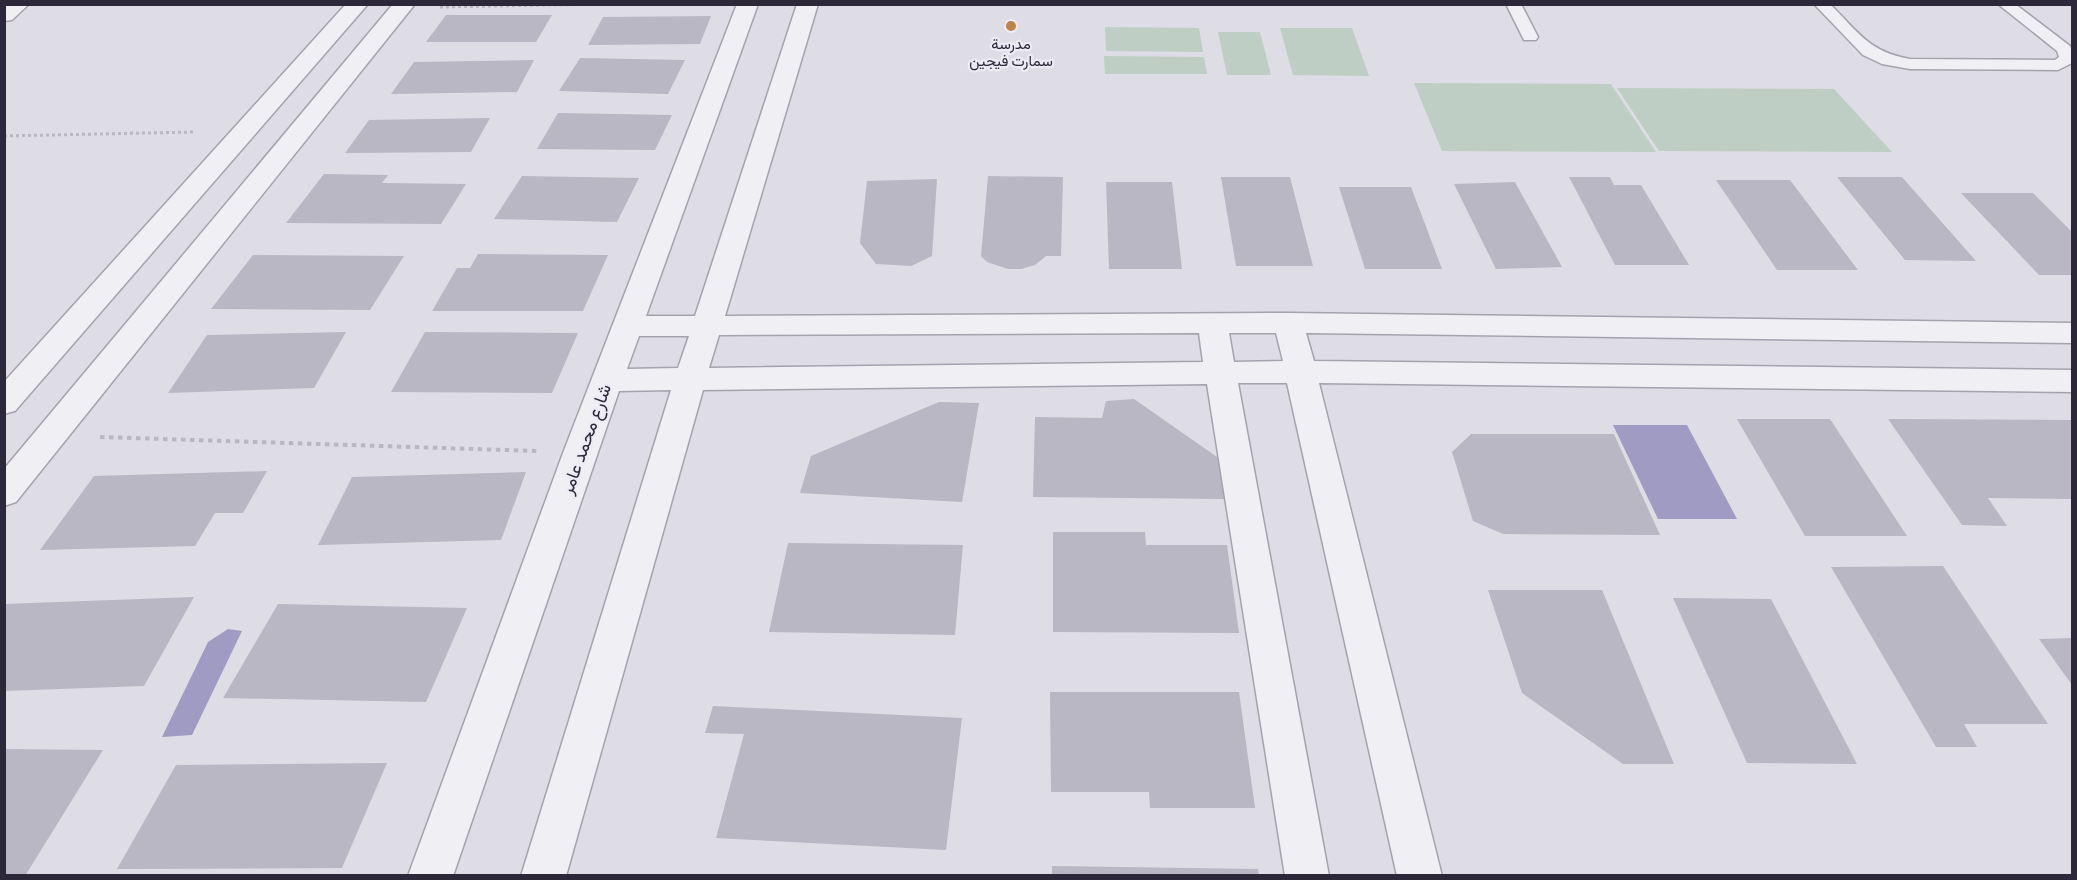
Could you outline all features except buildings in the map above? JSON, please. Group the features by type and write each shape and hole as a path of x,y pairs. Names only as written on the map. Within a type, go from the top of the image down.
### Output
{"street":[{"path":"4,15 19,4"},
{"path":"4,404 358,4"},
{"name":"شارع محمد عامر","path":"430,876 580,453 748,4"},
{"path":"543,876 690,379 807,4"},
{"path":"4,493 404,6"},
{"path":"628,326 1289,322 2073,333"},
{"path":"1289,322 1420,876"},
{"path":"1212,323 1307,876"},
{"path":"608,380 1301,372 2073,381"}],"lane":[{"path":"1513,4 1530,37"},
{"path":"1821,4 1869,52 1899,63 2058,65 2068,59 2064,49 2006,4"}],"path":[{"path":"404,6 603,4"},
{"path":"4,136 245,131"},
{"path":"52,436 580,453"}],"shaded area":[{"path":"1105,27 1199,28 1203,52 1106,51"},
{"path":"1280,28 1352,28 1369,76 1293,75"},
{"path":"1218,32 1260,32 1271,75 1227,75"},
{"path":"1104,56 1204,57 1207,74 1105,74"},
{"path":"1414,83 1611,84 1656,152 1442,151"},
{"path":"1617,88 1834,89 1892,152 1659,151"},
{"path":"1613,425 1687,425 1737,519 1658,519"},
{"path":"228,629 242,631 192,735 162,737 208,642"}],"place":[{"name":"مدرسة سمارت فيجين","path":"1011,26"}]}
